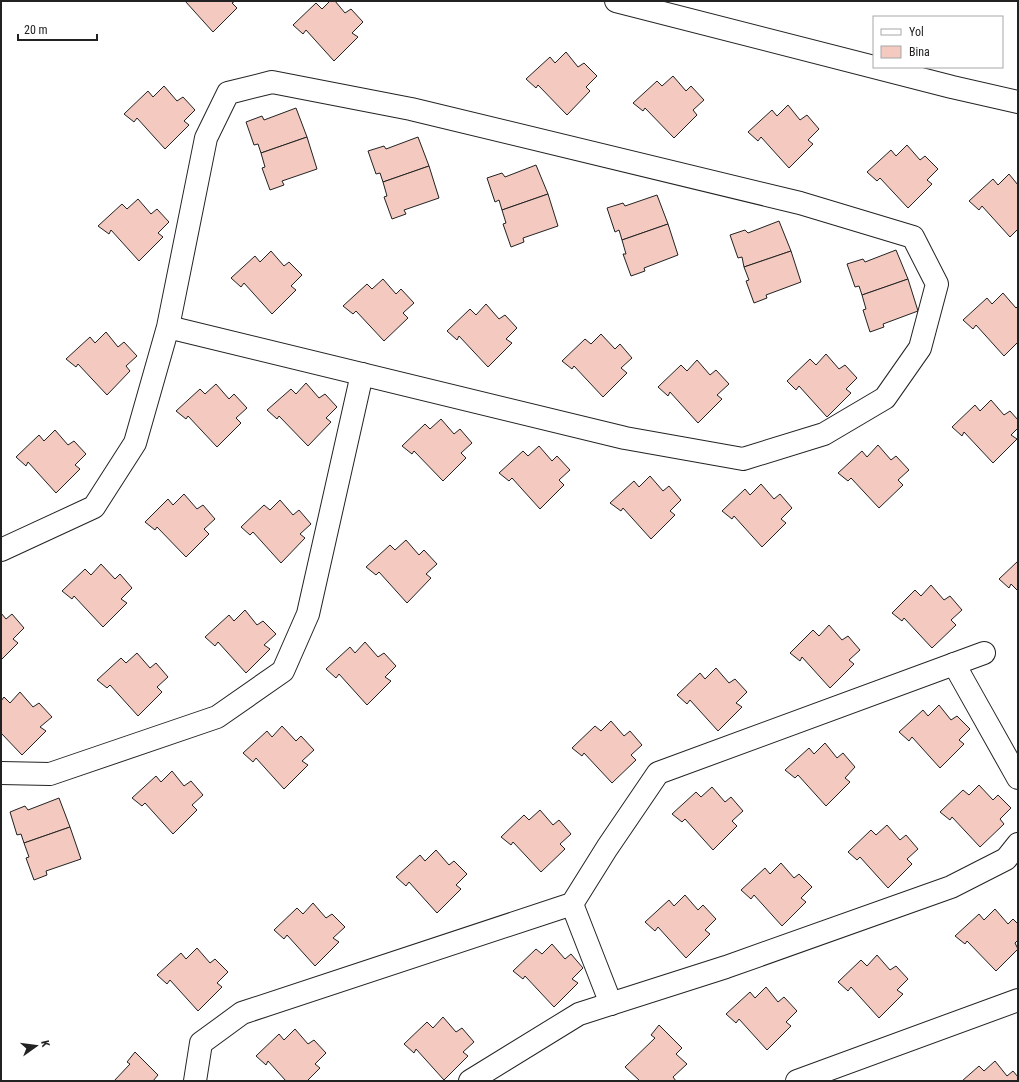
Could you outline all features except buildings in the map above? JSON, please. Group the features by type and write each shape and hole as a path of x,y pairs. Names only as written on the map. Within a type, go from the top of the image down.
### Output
{"street":[{"path":"616,1 873,68"},
{"path":"875,68 952,88 1018,102"},
{"path":"1,550 94,507 135,443 168,327 206,138 228,93 272,82 411,109 800,203 913,237 936,284 920,348 885,398 824,434 743,459 625,438 168,327"},
{"path":"1,773 50,774 217,717 283,671 308,614 362,374"},
{"path":"194,1081 201,1043 242,1013 572,904 607,848 658,773 984,653"},
{"path":"954,664 1018,778"},
{"path":"470,1081 579,1014 726,967 951,887 1006,859 1018,844"},
{"path":"572,904 611,1004"},
{"path":"797,1081 1018,1000"}]}
